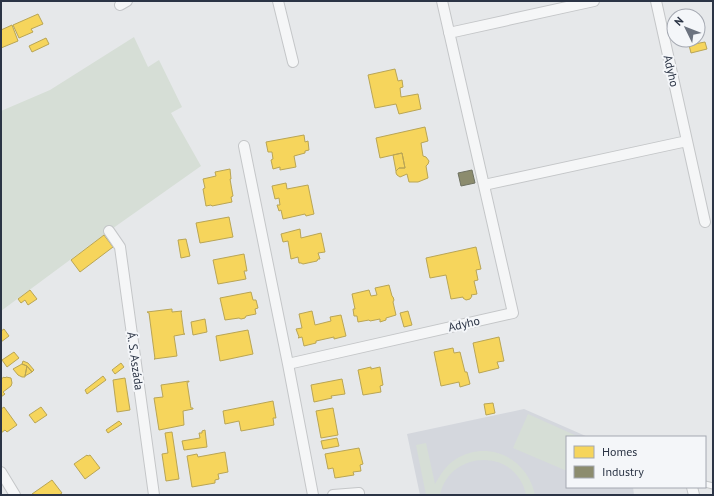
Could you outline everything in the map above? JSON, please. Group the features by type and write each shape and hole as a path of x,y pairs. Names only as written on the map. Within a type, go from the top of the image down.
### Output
{"street":[{"path":"278,1 293,62"},
{"name":"Adyho","path":"288,364 513,313 442,1"},
{"path":"449,33 594,1"},
{"name":"Adyho","path":"656,1 705,222"},
{"path":"484,185 687,141"},
{"path":"244,146 313,495"},
{"name":"Á. S. Aszáda","path":"109,231 120,247 154,495"},
{"path":"1,472 16,495"},
{"path":"333,495 359,493 359,495"}],"shaded area":[{"path":"134,37 148,67 159,60 182,107 171,113 201,166 109,231 1,311 1,111 50,90"},
{"path":"524,409 586,436 566,436 566,488 633,488 634,495 420,495 407,434"},
{"path":"528,414 577,436 566,436 566,471 513,448"},
{"path":"426,443 435,484 452,461 469,453 481,451 494,452 505,456 516,463 524,471 531,482 535,495 526,495 520,480 510,469 497,462 483,460 469,462 456,469 446,480 440,495 426,495 416,445"}],"building: Homes":[{"path":"38,14 43,24 31,29 33,32 19,38 13,25"},
{"path":"12,25 18,41 1,48 1,30"},
{"path":"46,38 49,44 32,52 29,46"},
{"path":"706,46 707,49 691,53 690,48 706,48"},
{"path":"395,69 398,81 402,80 403,87 400,88 401,97 418,94 421,109 399,114 396,104 375,108 368,75"},
{"path":"425,127 428,141 421,143 423,156 429,161 426,166 428,178 418,182 409,182 407,174 400,177 396,173 399,168 405,168 402,153 380,158 376,138"},
{"path":"304,135 305,142 308,141 309,150 305,151 305,153 294,156 296,167 280,170 280,167 273,169 271,160 273,159 272,152 268,152 266,142"},
{"path":"402,153 405,168 399,168 396,171 393,155"},
{"path":"230,169 233,196 231,197 232,202 206,206 203,179 216,176 215,172"},
{"path":"286,183 287,189 308,185 314,214 306,216 305,214 283,219 281,210 279,211 277,205 280,205 279,198 275,199 272,186"},
{"path":"229,217 233,237 200,243 196,223"},
{"path":"300,229 301,238 321,233 325,252 318,253 320,259 317,261 303,264 299,263 298,257 291,259 288,241 283,242 281,234"},
{"path":"104,235 113,247 80,272 71,260"},
{"path":"186,239 190,256 181,258 178,240"},
{"path":"476,247 481,269 476,270 478,280 474,281 477,294 471,295 472,296 470,299 466,300 463,297 451,299 446,275 430,278 426,258"},
{"path":"244,254 247,271 244,271 246,279 218,284 213,260"},
{"path":"389,285 394,300 393,302 396,315 386,318 386,320 380,322 380,319 358,322 357,316 354,316 353,309 355,309 352,294 369,290 371,296 377,295 375,288"},
{"path":"30,290 37,299 28,305 25,300 21,303 18,299"},
{"path":"251,292 253,300 256,300 258,308 255,309 256,314 246,316 245,318 241,319 225,320 220,298"},
{"path":"172,309 172,312 182,311 185,334 174,336 177,356 155,359 149,313 147,312"},
{"path":"312,311 315,325 331,321 330,317 341,315 346,336 316,341 316,343 304,346 302,337 298,338 296,329 302,328 299,314"},
{"path":"408,311 412,325 404,327 400,313"},
{"path":"205,319 207,332 193,335 191,322"},
{"path":"4,329 9,336 1,342 1,331"},
{"path":"248,330 253,354 220,361 216,336"},
{"path":"499,337 504,361 497,362 499,368 479,373 473,343"},
{"path":"453,348 454,353 460,352 470,384 460,387 459,382 441,386 434,352"},
{"path":"14,352 19,358 7,367 2,360"},
{"path":"23,361 28,363 34,370 32,372 27,366 22,364"},
{"path":"121,363 124,367 115,374 112,370"},
{"path":"22,364 27,366 25,377 18,375 13,369"},
{"path":"27,366 32,372 25,376"},
{"path":"371,367 371,369 380,367 383,385 380,386 381,392 363,395 358,370"},
{"path":"103,376 106,380 87,394 85,390"},
{"path":"4,377 11,378 12,383 11,386 3,392 5,394 1,397 1,379"},
{"path":"125,378 130,410 117,412 113,380"},
{"path":"342,379 345,394 331,396 332,398 314,402 311,385"},
{"path":"189,381 187,382 191,408 193,409 183,411 184,425 159,430 154,398 163,397 161,385"},
{"path":"273,401 276,418 273,418 274,425 241,431 239,421 225,424 223,411"},
{"path":"493,403 495,413 486,415 484,404"},
{"path":"4,407 17,425 7,432 5,430 1,433 1,409"},
{"path":"41,407 47,415 35,423 29,415"},
{"path":"333,408 338,435 321,438 316,411"},
{"path":"119,421 122,424 108,433 106,430"},
{"path":"205,430 207,447 184,450 182,441 200,438 199,433 202,433 202,431"},
{"path":"172,432 179,479 166,481 162,454 168,453 165,433"},
{"path":"337,438 339,446 323,449 321,441"},
{"path":"359,448 363,464 360,465 361,471 353,472 354,475 335,478 333,468 328,469 325,454"},
{"path":"225,452 228,472 218,474 219,479 215,480 215,483 192,487 187,456 197,454 198,457"},
{"path":"87,455 90,455 100,468 85,479 74,464"},
{"path":"52,480 62,493 59,495 32,494"}],"building: Industry":[{"path":"472,170 475,183 461,186 458,173"}]}
